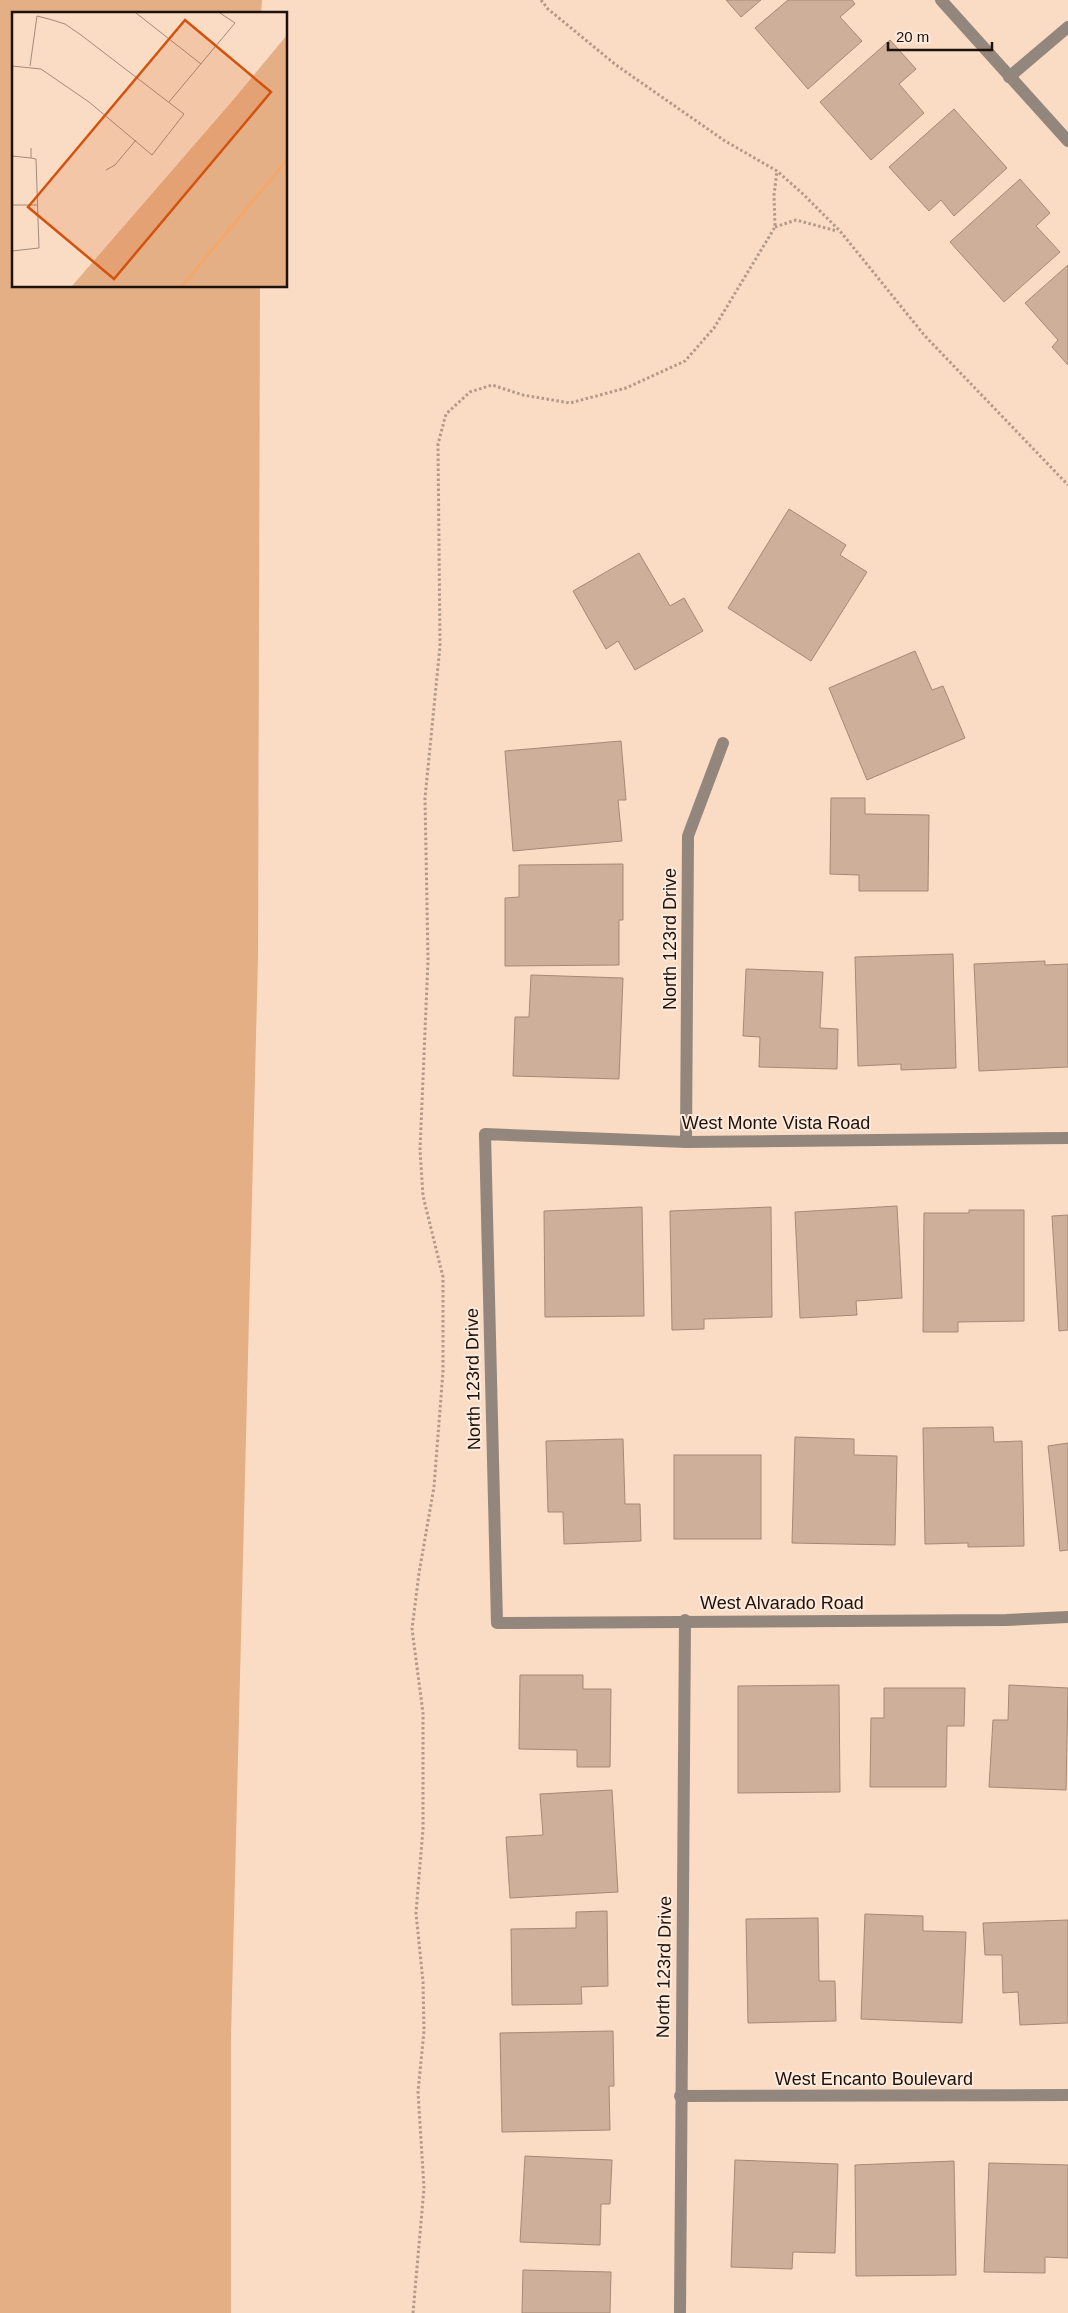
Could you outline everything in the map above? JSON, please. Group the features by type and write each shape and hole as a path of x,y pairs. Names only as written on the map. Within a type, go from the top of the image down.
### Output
{"street":[{"path":"941,0 1068,141"},
{"path":"1009,77 1068,26"},
{"name":"North 123rd Drive","path":"686,1142 688,836 723,743"},
{"name":"North 123rd Drive","path":"484,1134 497,1622"},
{"name":"West Monte Vista Road","path":"484,1134 686,1142 1068,1138"},
{"name":"West Alvarado Road","path":"497,1622 1006,1620 1068,1617"},
{"name":"North 123rd Drive","path":"680,2313 684,1620"},
{"name":"West Encanto Boulevard","path":"680,2096 1068,2095"}],"path":[{"path":"541,0 548,9 616,65 724,141 777,171 840,231 926,336 1068,485"},
{"path":"777,171 774,195 775,227 796,220 840,231"}],"shaded area":[{"path":"0,0 262,0 261,12 12,12 12,288 260,288 258,957 231,2037 231,2313 0,2313"}],"building":[{"path":"726,0 761,0 741,17"},
{"path":"788,0 852,0 855,4 840,17 862,41 808,89 755,28"},
{"path":"890,40 916,69 899,84 924,113 871,160 820,102"},
{"path":"954,109 1007,168 954,216 941,200 929,211 889,167"},
{"path":"1020,179 1050,213 1036,226 1060,252 1004,302 950,242"},
{"path":"1068,265 1068,365 1052,347 1058,340 1025,303"},
{"path":"789,509 846,545 840,555 867,572 811,661 728,608"},
{"path":"639,553 670,606 684,598 703,631 635,670 618,641 606,649 573,591"},
{"path":"915,651 932,690 943,686 965,738 867,780 829,688"},
{"path":"621,741 626,800 618,800 622,841 513,851 505,751"},
{"path":"831,798 865,798 865,814 929,815 928,891 859,891 859,875 830,874"},
{"path":"623,864 623,920 619,920 619,965 505,966 505,898 519,897 519,865"},
{"path":"953,954 956,1068 901,1070 901,1064 858,1066 855,957"},
{"path":"1045,961 1045,965 1068,964 1068,1067 979,1071 974,964"},
{"path":"746,969 823,972 820,1028 838,1029 837,1069 759,1067 760,1037 743,1036"},
{"path":"531,975 623,978 619,1079 513,1076 515,1017 529,1017"},
{"path":"897,1206 902,1298 856,1301 857,1315 800,1318 795,1212"},
{"path":"642,1207 644,1316 545,1317 544,1211"},
{"path":"771,1207 772,1317 704,1319 704,1329 672,1330 670,1211"},
{"path":"969,1210 1024,1210 1024,1321 958,1322 958,1332 923,1332 924,1213 969,1213"},
{"path":"1068,1215 1068,1330 1059,1331 1052,1216"},
{"path":"993,1427 994,1442 1022,1441 1024,1546 968,1547 968,1543 925,1544 923,1428"},
{"path":"795,1437 854,1439 854,1455 897,1456 895,1545 792,1543"},
{"path":"623,1439 625,1504 640,1504 641,1541 564,1544 563,1512 548,1512 546,1441"},
{"path":"1068,1443 1068,1550 1060,1551 1048,1446"},
{"path":"674,1455 761,1455 761,1539 674,1539"},
{"path":"520,1675 583,1675 583,1689 611,1689 610,1767 577,1767 577,1750 519,1749"},
{"path":"839,1685 840,1792 738,1793 738,1686"},
{"path":"1009,1685 1068,1688 1066,1790 989,1787 993,1720 1008,1720"},
{"path":"884,1688 965,1688 964,1726 947,1726 946,1787 870,1787 871,1718 884,1718"},
{"path":"612,1790 618,1892 510,1898 506,1837 543,1835 540,1794"},
{"path":"607,1911 608,1986 581,1987 582,2004 512,2005 511,1929 576,1928 576,1912"},
{"path":"865,1914 923,1916 923,1931 966,1932 962,2023 861,2019"},
{"path":"818,1918 819,1981 835,1981 836,2021 748,2023 746,1919"},
{"path":"1068,1920 1068,2023 1020,2025 1018,1992 1003,1993 1002,1955 985,1955 983,1923"},
{"path":"613,2031 614,2086 609,2086 610,2130 502,2132 500,2033"},
{"path":"525,2156 612,2160 610,2204 601,2204 600,2245 520,2242"},
{"path":"735,2160 838,2164 835,2253 793,2252 792,2269 731,2267"},
{"path":"954,2161 956,2275 856,2276 855,2165"},
{"path":"989,2163 1068,2165 1068,2258 1045,2257 1045,2273 984,2272"},
{"path":"523,2270 611,2272 610,2313 522,2313"}]}
